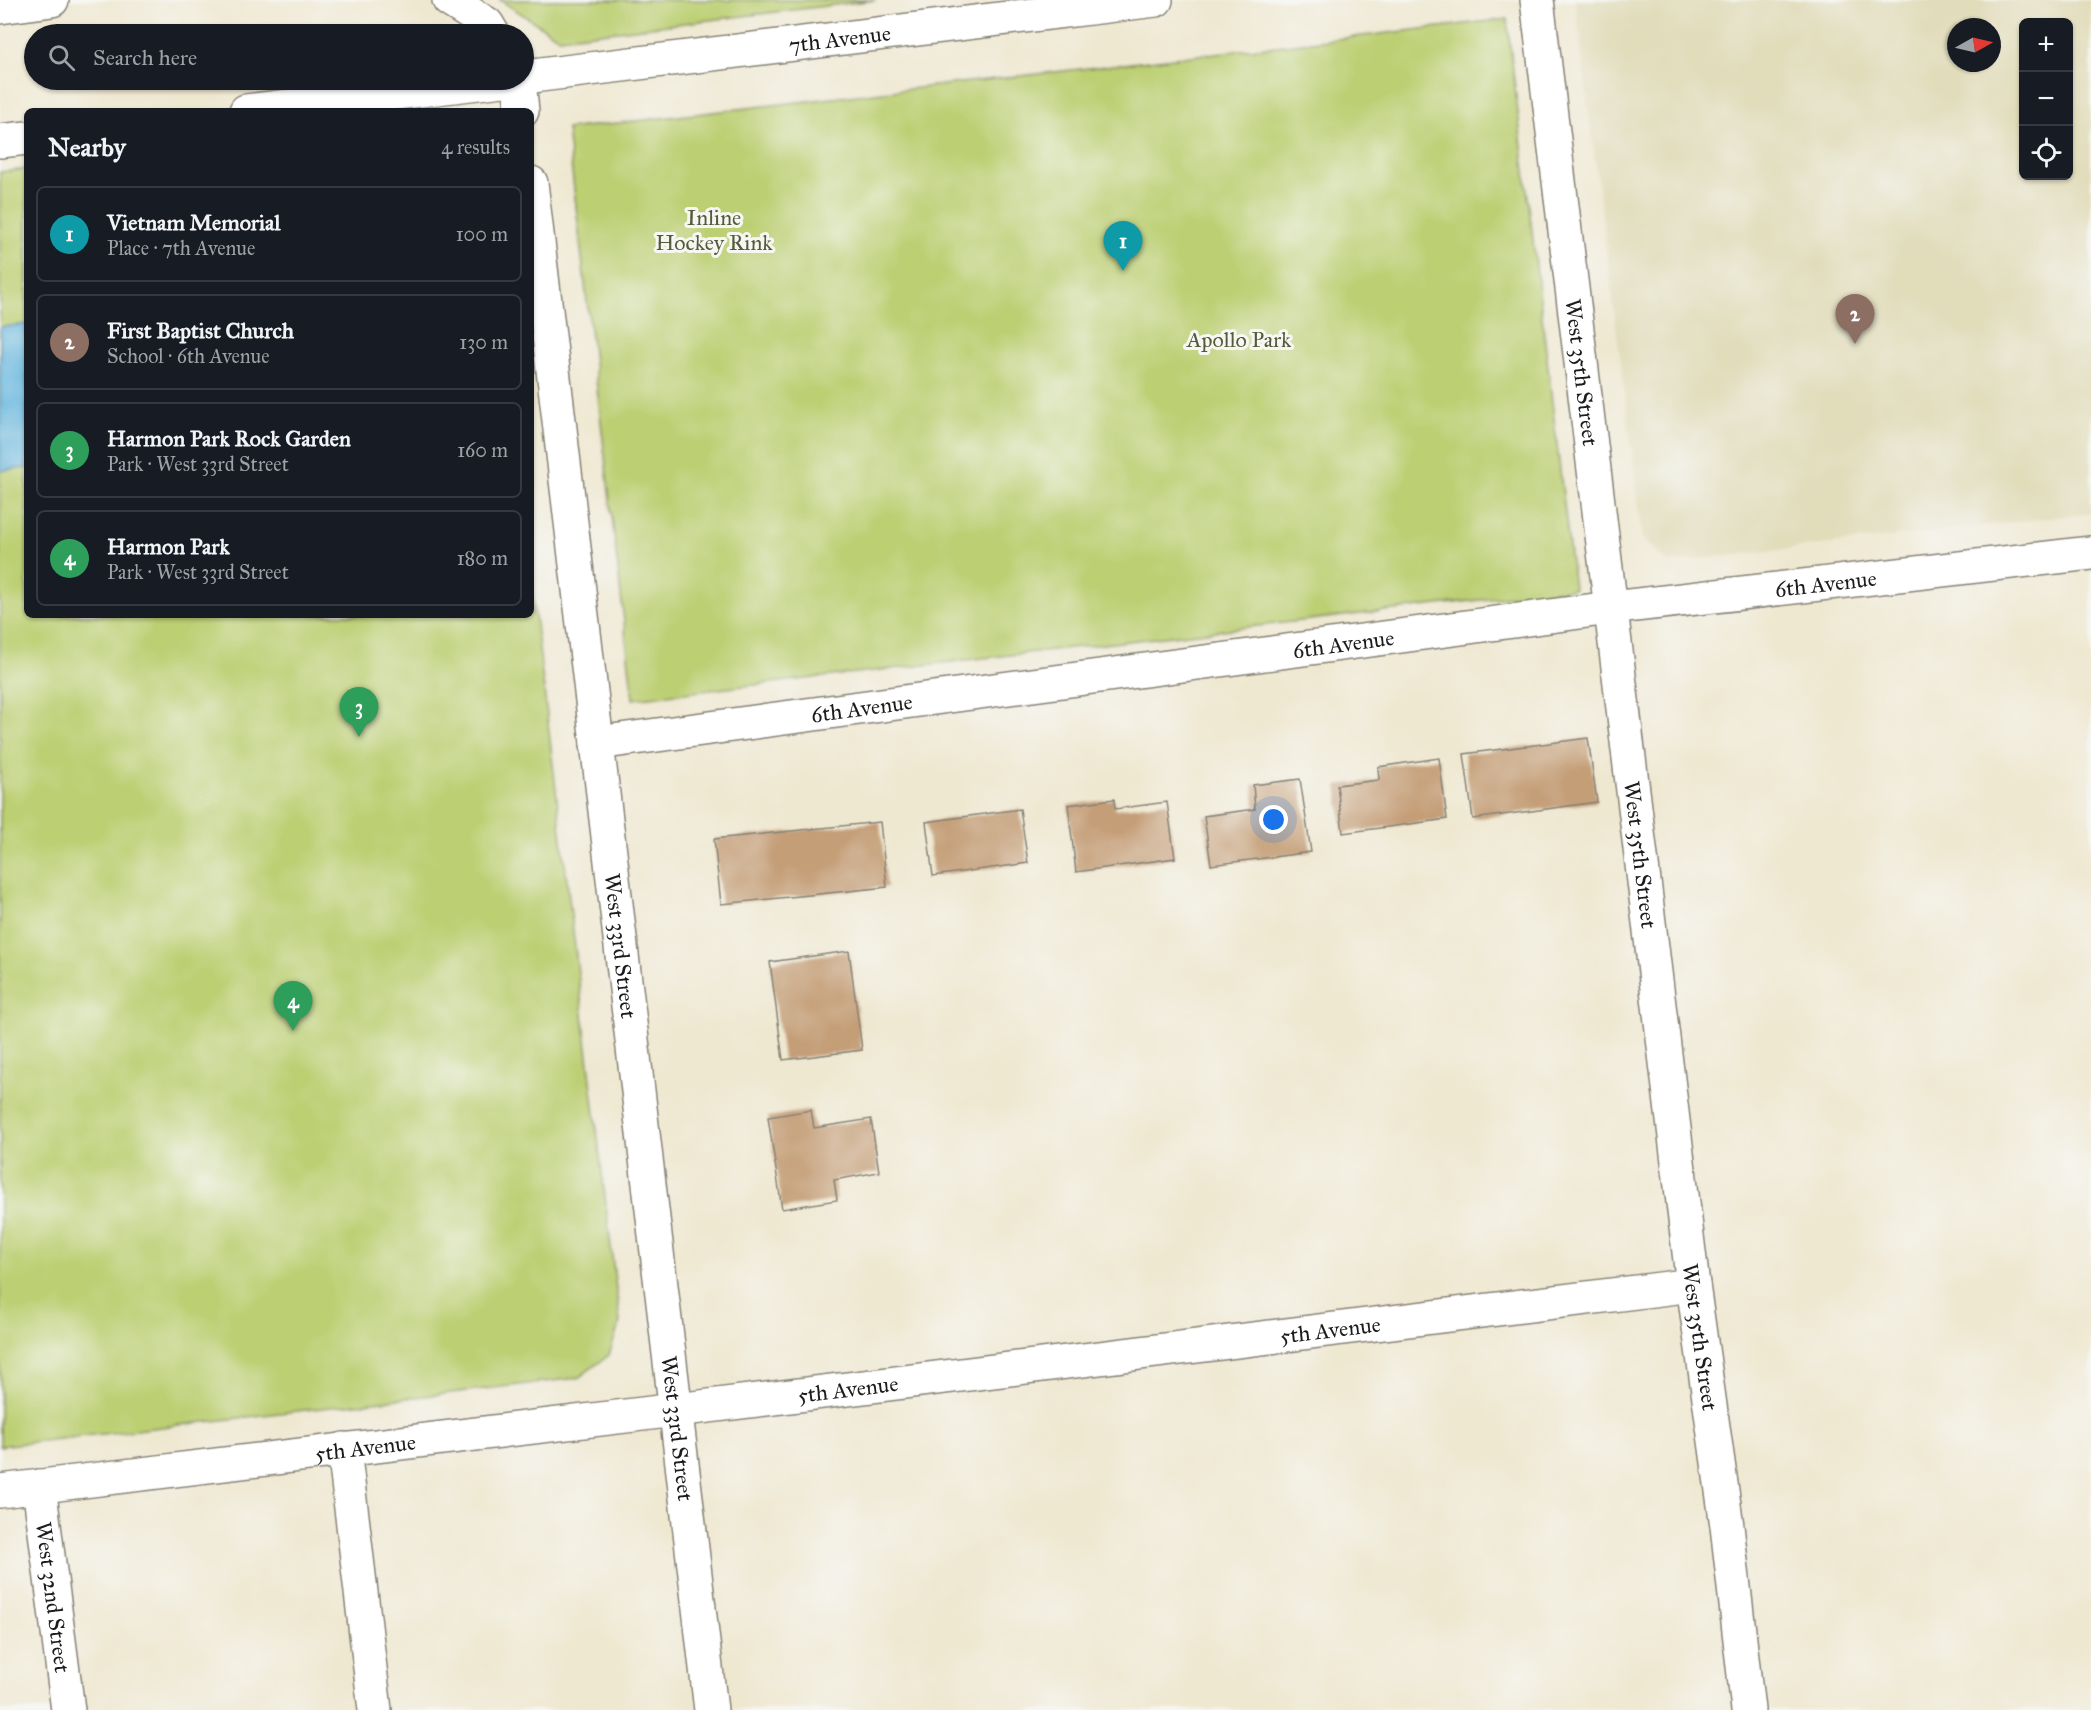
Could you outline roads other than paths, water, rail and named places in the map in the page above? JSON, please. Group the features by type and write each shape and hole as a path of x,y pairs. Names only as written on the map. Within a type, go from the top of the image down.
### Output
{"street":[{"path":"0,7 52,0"},
{"path":"449,0 487,24"},
{"name":"7th Avenue","path":"534,76 1156,0"},
{"name":"West 35th Street","path":"1537,0 1693,1285 1727,1526 1748,1710"},
{"path":"271,108 420,90"},
{"path":"520,90 522,108"},
{"path":"0,141 24,138"},
{"name":"West 33rd Street","path":"534,208 711,1710"},
{"name":"6th Avenue","path":"597,743 1610,608 2091,553"},
{"name":"5th Avenue","path":"0,1491 1693,1285"},
{"path":"344,1449 375,1710"},
{"name":"West 32nd Street","path":"39,1486 68,1710"}],"water":[{"path":"24,324 24,468 0,471 0,327"}],"place":[{"name":"Vietnam Memorial","path":"1123,271"},
{"name":"First Baptist Church","path":"1855,344"},
{"name":"Harmon Park Rock Garden","path":"359,737"},
{"name":"Harmon Park","path":"293,1031"}],"park label":[{"name":"Inline Hockey Rink","path":"714,230"},
{"name":"Apollo Park","path":"1239,339"}]}
